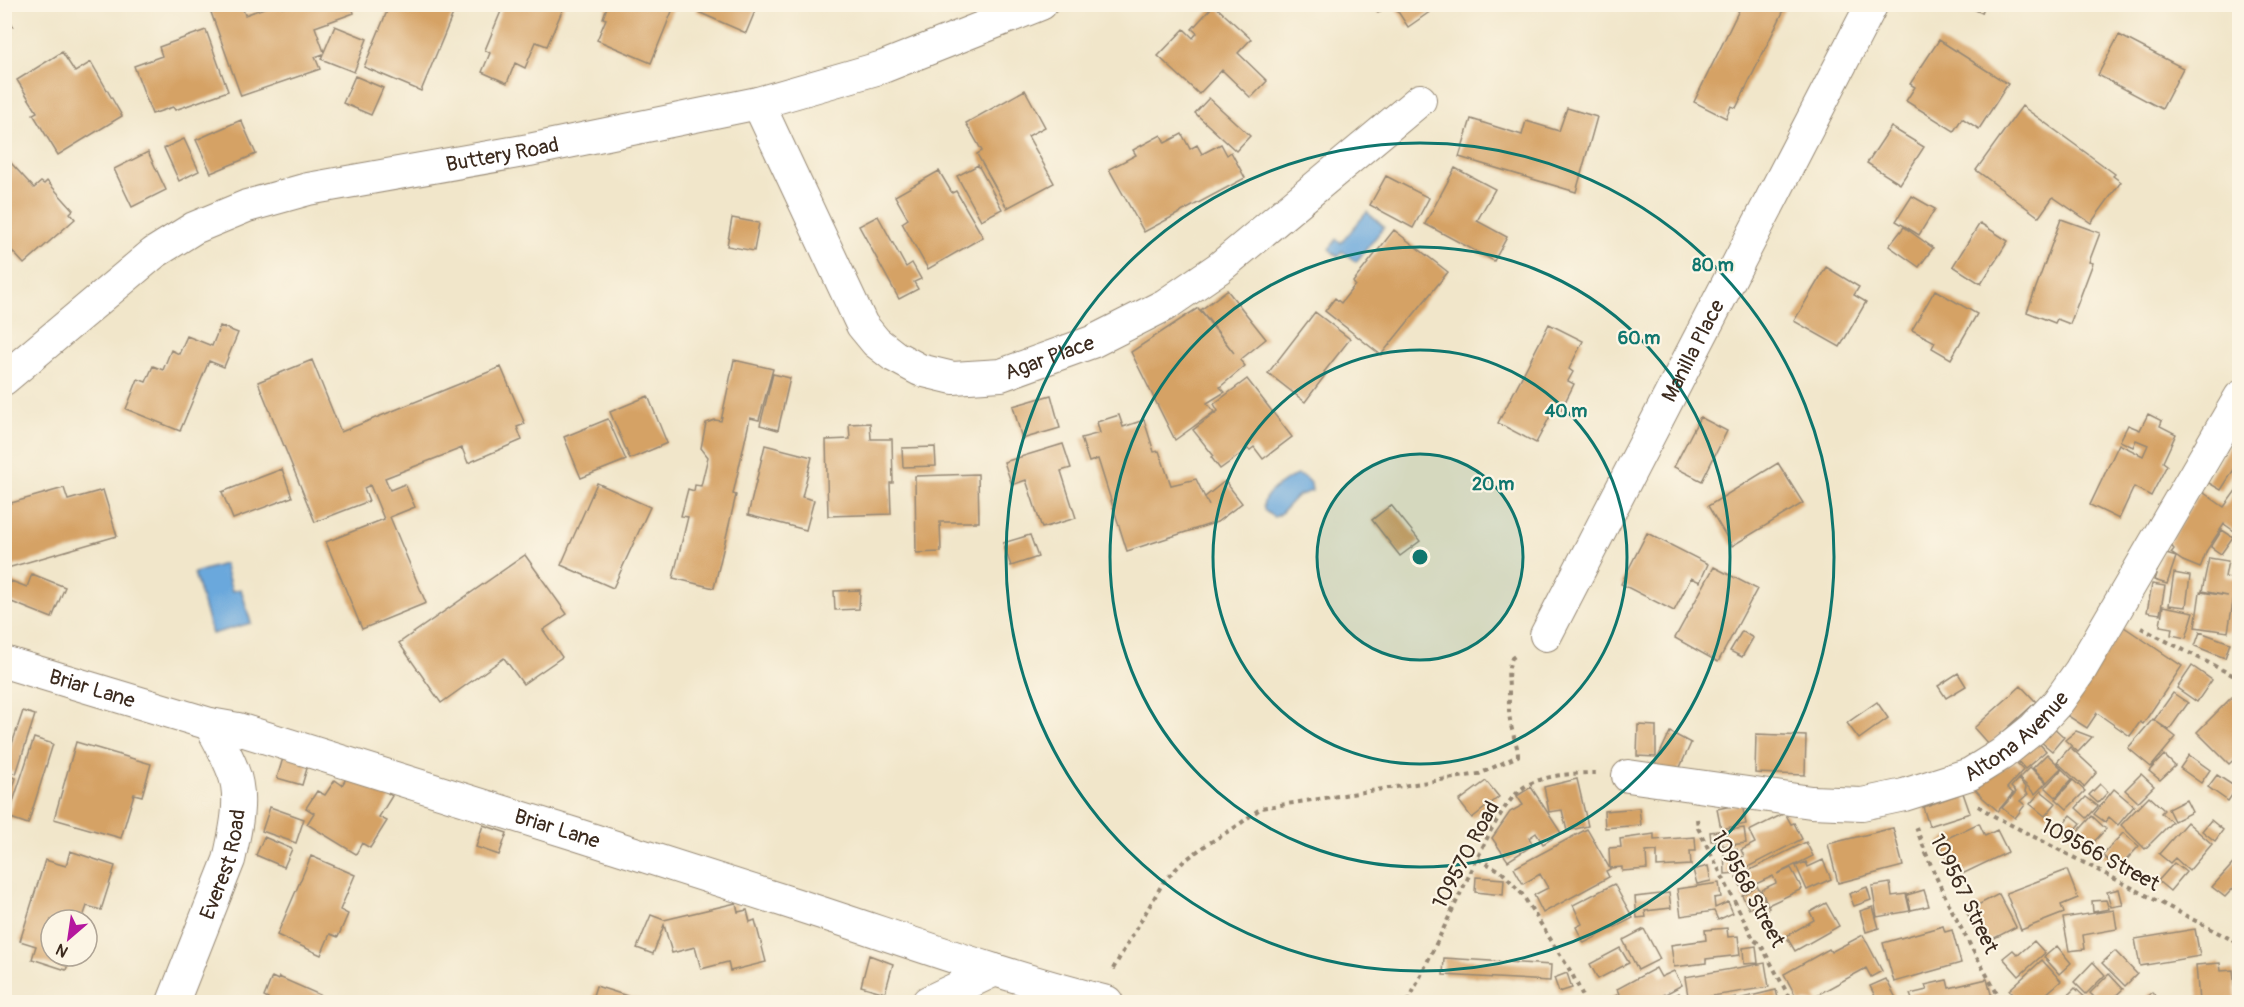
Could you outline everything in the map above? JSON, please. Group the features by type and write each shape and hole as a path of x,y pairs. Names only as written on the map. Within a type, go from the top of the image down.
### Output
{"street":[{"name":"Buttery Road","path":"4,379 154,253 194,228 247,206 308,189 529,150 758,103 883,67 1041,4"},
{"name":"Manilla Place","path":"1546,635 1872,4"},
{"name":"Agar Place","path":"758,103 862,325 876,342 894,356 920,370 953,378 1001,375 1092,342 1165,305 1219,267 1420,100"},
{"name":"Altona Avenue","path":"1628,776 1812,802 1862,804 1904,795 1960,778 2002,754 2033,729 2058,702 2080,671 2240,397"},
{"name":"Briar Lane","path":"4,662 210,723 238,729 847,920 995,970 1101,1001"},
{"name":"Everest Road","path":"173,1002 229,860 234,841 238,801 234,773 210,723"},
{"path":"928,1002 995,970"}],"path":[{"path":"2114,614 2240,679"},
{"path":"1101,1001 1164,881 1203,846 1237,826 1261,808 1479,774 1518,756 1518,746 1513,735 1507,706 1508,669 1512,658 1546,635"},
{"name":"109570 Road","path":"1408,1002 1495,823 1520,790 1557,775 1593,773 1628,776"},
{"name":"109566 Street","path":"1960,778 1972,801 1994,816 2240,944"},
{"name":"109568 Street","path":"1702,785 1696,823 1698,828 1754,940 1761,945 1792,1002"},
{"name":"109567 Street","path":"1904,795 1929,865 2002,1002"},
{"path":"1478,859 1502,871 1522,894 1571,972 1586,1002"}],"water":[{"path":"1367,212 1384,227 1356,262 1342,251 1338,257 1329,249 1337,239 1341,243"},
{"path":"1297,475 1304,477 1311,484 1312,491 1297,496 1279,515 1274,517 1266,512 1263,506 1269,493"},
{"path":"224,564 232,591 241,589 251,623 212,634 194,573"}],"building":[{"path":"208,4 241,4 245,15 275,4 281,4 282,8 293,4 351,4 354,13 315,27 324,52 335,26 367,39 354,72 321,59 323,54 315,57 320,69 241,96"},
{"path":"390,4 457,4 421,91 364,67"},
{"path":"504,4 565,4 547,46 536,42 525,68 515,63 507,83 482,72 490,53 485,50"},
{"path":"608,4 675,4 651,63 597,40 606,19 603,18"},
{"path":"699,4 758,4 746,33 696,11"},
{"path":"1372,4 1390,4 1378,13"},
{"path":"1393,4 1441,4 1408,27"},
{"path":"1742,4 1787,4 1736,108 1731,106 1726,118 1694,102"},
{"path":"1962,4 1985,4 1982,13"},
{"path":"2021,4 2039,4 2036,11"},
{"path":"1214,5 1251,39 1238,53 1267,81 1251,98 1222,70 1199,94 1158,56 1184,29 1193,38 1197,33 1192,29"},
{"path":"4,8 13,26 4,30"},
{"path":"206,30 228,91 175,110 173,107 152,114 134,66 162,56 159,47"},
{"path":"2119,35 2183,68 2162,109 2098,75"},
{"path":"1939,40 2008,84 1979,129 1962,118 1954,131 1906,101 1915,87 1910,84"},
{"path":"62,52 75,72 91,62 122,116 58,155 33,114 37,112 17,80"},
{"path":"355,76 383,88 371,115 343,103"},
{"path":"1025,90 1045,127 1028,136 1054,183 1007,208 977,154 982,151 966,123"},
{"path":"1209,98 1250,136 1236,151 1195,113"},
{"path":"2022,106 2115,174 2113,176 2121,182 2091,223 2053,197 2039,217 1976,170"},
{"path":"1567,108 1597,117 1576,192 1459,157 1471,119 1522,135 1526,121 1559,131"},
{"path":"241,120 256,154 211,173 196,140"},
{"path":"1891,127 1924,147 1900,184 1867,163"},
{"path":"1182,134 1190,149 1197,145 1202,154 1221,144 1227,155 1231,152 1245,178 1144,232 1109,169 1136,155 1133,150 1161,135 1165,143"},
{"path":"184,139 199,171 179,181 164,148"},
{"path":"148,152 166,190 132,207 114,169"},
{"path":"4,161 8,165 11,163 34,188 41,182 44,184 47,181 73,210 70,213 75,219 24,264 4,242"},
{"path":"978,165 1002,209 981,220 957,176"},
{"path":"1455,168 1495,189 1477,221 1507,237 1494,261 1425,224"},
{"path":"939,171 952,193 956,191 983,237 928,269 902,223 908,219 895,196"},
{"path":"1386,176 1429,198 1413,228 1370,205"},
{"path":"1912,196 1935,209 1919,235 1896,221"},
{"path":"878,216 906,267 912,263 921,279 914,282 918,289 899,299 859,226"},
{"path":"732,218 759,223 754,251 727,246"},
{"path":"2061,219 2100,233 2089,262 2093,263 2070,324 2057,319 2055,323 2027,312"},
{"path":"1980,223 2008,241 1981,284 1953,266"},
{"path":"1904,227 1933,248 1919,267 1889,246"},
{"path":"1394,230 1448,272 1381,355 1325,311 1335,298 1341,303 1355,285 1353,282"},
{"path":"1826,267 1859,287 1854,295 1866,302 1840,347 1794,321"},
{"path":"1227,290 1266,339 1240,360 1245,366 1220,387 1225,392 1207,403 1214,412 1175,440 1131,352 1198,308 1234,353 1201,310"},
{"path":"1935,290 1977,314 1951,359 1932,348 1935,342 1912,330"},
{"path":"1315,312 1350,339 1324,372 1326,374 1305,402 1268,373"},
{"path":"1549,324 1583,341 1569,369 1573,372 1568,381 1574,384 1561,410 1555,407 1536,443 1498,423"},
{"path":"220,326 238,333 224,367 209,361 180,431 126,409 138,379 146,382 153,366 163,370 171,350 179,354 187,336 212,346"},
{"path":"312,360 341,432 501,367 525,424 517,427 522,440 468,463 462,448 385,478 390,490 405,484 415,507 390,517 426,603 362,629 326,542 384,519 370,485 364,488 369,501 315,522 258,382"},
{"path":"734,360 773,369 759,420 750,418 733,494 736,495 714,588 673,578 688,517 681,516 688,489 694,491 695,485 701,486 708,457 701,448 706,423 721,421"},
{"path":"773,374 790,378 778,430 760,425"},
{"path":"1247,379 1292,437 1263,459 1254,447 1220,469 1211,457 1213,455 1193,430 1218,411 1214,404"},
{"path":"1051,395 1060,428 1022,439 1013,406"},
{"path":"648,396 667,443 630,459 610,412"},
{"path":"2148,414 2162,421 2160,426 2176,434 2163,462 2167,465 2151,496 2134,487 2119,519 2090,505 2119,444 2143,456 2148,445 2136,440 2133,447 2120,441 2128,425 2140,430"},
{"path":"1119,415 1123,427 1144,420 1154,452 1159,451 1171,485 1196,479 1209,506 1205,497 1225,481 1242,503 1217,522 1127,551 1098,459 1089,462 1081,438 1100,433 1097,422"},
{"path":"1700,417 1727,431 1702,481 1674,467"},
{"path":"608,419 626,460 581,478 564,437"},
{"path":"870,423 871,439 892,439 891,514 828,516 826,440 850,439 849,424"},
{"path":"2237,433 2240,435 2240,460 2221,490 2207,482"},
{"path":"1063,444 1071,468 1061,471 1076,518 1042,528 1026,480 1012,485 1004,462"},
{"path":"765,445 812,457 802,497 814,500 806,530 748,515"},
{"path":"935,447 936,466 903,467 902,448"},
{"path":"1778,463 1803,503 1732,546 1708,506"},
{"path":"282,469 292,497 233,519 222,492"},
{"path":"978,474 979,522 940,522 941,552 916,553 915,476"},
{"path":"597,483 650,507 613,588 561,565"},
{"path":"2240,485 2240,530 2237,533 2224,524 2207,550 2200,568 2171,553 2174,549 2169,543 2201,491 2224,507"},
{"path":"64,488 68,500 103,490 117,536 4,569 4,505"},
{"path":"1391,505 1420,541 1400,556 1372,520"},
{"path":"2222,530 2233,537 2221,554 2211,547"},
{"path":"1647,533 1708,564 1700,582 1691,578 1674,611 1621,584"},
{"path":"1030,535 1038,557 1011,566 1003,543"},
{"path":"2163,553 2176,557 2167,584 2154,580"},
{"path":"525,555 567,614 543,630 562,657 523,684 504,658 441,703 399,643"},
{"path":"2209,558 2228,561 2225,577 2237,579 2228,632 2195,627 2200,592 2228,596 2202,591"},
{"path":"1714,567 1757,589 1718,662 1675,638"},
{"path":"2174,573 2190,576 2186,607 2169,605"},
{"path":"32,574 65,587 52,618 4,599 11,581 27,587"},
{"path":"2152,584 2165,586 2160,614 2147,612"},
{"path":"860,590 859,609 835,610 834,591"},
{"path":"2163,606 2194,612 2186,638 2171,635 2172,628 2160,626"},
{"path":"2124,627 2182,666 2143,724 2140,722 2130,736 2097,713 2087,728 2065,714"},
{"path":"1742,631 1753,638 1742,657 1730,651"},
{"path":"2200,632 2230,643 2225,658 2195,646"},
{"path":"2192,666 2212,680 2197,702 2177,688"},
{"path":"1958,673 1966,686 1946,698 1938,686"},
{"path":"2021,686 2036,702 1989,745 1974,728"},
{"path":"2173,693 2188,703 2169,730 2154,720"},
{"path":"2232,697 2240,704 2240,754 2229,764 2197,732"},
{"path":"1877,702 1888,718 1859,739 1847,723"},
{"path":"23,711 35,715 16,774 4,768"},
{"path":"2153,719 2176,737 2151,767 2128,748"},
{"path":"1638,725 1656,726 1656,757 1637,756"},
{"path":"2052,726 2064,737 2052,751 2040,741"},
{"path":"2076,731 2092,737 2078,752 2065,740"},
{"path":"1670,732 1691,743 1676,776 1654,766"},
{"path":"1756,734 1806,736 1805,775 1755,773"},
{"path":"34,738 53,744 28,824 8,817"},
{"path":"2037,741 2046,751 2025,769 2016,759"},
{"path":"76,742 151,764 142,796 134,794 121,838 54,819"},
{"path":"2070,747 2097,772 2084,787 2057,762"},
{"path":"286,748 311,755 302,785 277,778"},
{"path":"2047,754 2061,768 2047,782 2033,768"},
{"path":"2164,755 2175,766 2160,780 2149,771"},
{"path":"2189,755 2210,770 2201,783 2180,768"},
{"path":"2015,762 2023,770 2007,788 2013,793 1998,811 1975,789 2004,767"},
{"path":"2030,767 2046,783 2035,794 2019,778"},
{"path":"2062,769 2072,779 2056,797 2045,787"},
{"path":"2141,774 2154,786 2138,802 2125,790"},
{"path":"4,775 16,778 5,812 4,812"},
{"path":"2217,775 2237,788 2228,801 2208,787"},
{"path":"348,776 371,782 392,796 379,817 387,821 370,848 362,843 356,854 307,824 314,813 306,808 317,791 325,795 335,780 342,785"},
{"path":"1577,779 1588,826 1567,831 1562,810 1549,812 1544,787"},
{"path":"2018,779 2028,794 2020,801 2025,805 2015,818 2002,808 2016,792 2011,787"},
{"path":"2073,780 2085,791 2067,809 2056,799"},
{"path":"1486,781 1499,797 1472,818 1459,801"},
{"path":"2100,784 2108,792 2098,803 2089,795"},
{"path":"1531,787 1561,833 1543,844 1536,833 1529,838 1533,845 1508,861 1492,838 1510,812 1523,805 1517,796"},
{"path":"2114,789 2134,806 2118,825 2109,817 2105,822 2094,814"},
{"path":"2041,791 2056,803 2045,816 2030,804"},
{"path":"1963,793 1970,813 1929,826 1923,807"},
{"path":"2149,796 2164,810 2161,813 2172,822 2145,849 2121,825"},
{"path":"2086,797 2098,806 2087,818 2076,808"},
{"path":"2186,800 2192,812 2174,821 2168,809"},
{"path":"1742,804 1746,824 1721,829 1717,809"},
{"path":"270,807 304,819 296,843 262,831"},
{"path":"1639,808 1641,825 1605,828 1604,811"},
{"path":"1785,813 1791,824 1794,823 1802,839 1744,869 1739,859 1744,856 1741,850 1755,843 1749,831"},
{"path":"2071,815 2081,823 2071,835 2061,827"},
{"path":"2092,816 2106,829 2087,849 2073,837"},
{"path":"2211,820 2223,830 2215,841 2202,831"},
{"path":"2187,822 2212,844 2189,871 2175,858 2170,863 2159,854"},
{"path":"1979,823 1985,836 1997,830 2008,852 1956,877 1939,842"},
{"path":"483,825 507,833 499,855 476,847"},
{"path":"1744,828 1746,843 1723,846 1722,840 1711,841 1710,832"},
{"path":"1893,828 1903,866 1838,883 1828,844"},
{"path":"1587,829 1610,869 1606,871 1609,877 1543,913 1534,895 1548,888 1540,874 1523,884 1514,868"},
{"path":"2123,833 2139,846 2118,869 2102,855"},
{"path":"1654,834 1654,840 1695,837 1696,851 1690,851 1691,865 1657,867 1657,851 1646,852 1647,869 1622,871 1622,867 1610,868 1609,848 1621,847 1620,839"},
{"path":"264,837 292,849 284,867 256,855"},
{"path":"1806,842 1813,856 1777,874 1791,868 1802,889 1768,905 1761,890 1776,883 1773,876 1743,890 1736,877"},
{"path":"1724,849 1737,849 1738,873 1725,874"},
{"path":"70,851 115,866 101,910 87,906 86,908 39,908 39,961 32,959 36,946 20,941 45,860 66,866"},
{"path":"311,856 355,875 340,910 348,914 338,937 330,934 321,955 277,935"},
{"path":"2240,856 2240,881 2225,897 2212,887"},
{"path":"1823,860 1831,879 1807,890 1796,866 1806,862 1808,867"},
{"path":"2174,863 2186,872 2170,891 2158,881"},
{"path":"1708,866 1711,881 1697,884 1693,870"},
{"path":"2067,870 2078,898 2061,905 2064,913 2021,930 2006,893"},
{"path":"1476,877 1504,879 1503,895 1475,892"},
{"path":"1719,883 1721,897 1714,898 1715,908 1728,902 1733,913 1718,920 1714,911 1681,916 1677,889"},
{"path":"1890,883 1892,896 1906,894 1910,911 1877,917 1872,886"},
{"path":"1614,884 1633,918 1584,943 1576,927 1582,924 1573,905"},
{"path":"1757,886 1769,908 1757,915 1752,907 1749,909 1742,895"},
{"path":"1867,887 1871,900 1854,906 1849,894"},
{"path":"2119,889 2123,905 2111,907 2107,892"},
{"path":"1924,890 1929,906 1911,910 1907,895"},
{"path":"1669,893 1671,908 1645,911 1646,917 1637,918 1635,897"},
{"path":"1999,894 2016,927 1983,944 1966,911"},
{"path":"2106,900 2109,909 2093,912 2092,901"},
{"path":"736,903 738,912 747,910 750,922 755,920 766,962 730,971 728,962 701,969 695,947 672,953 664,925 653,954 637,948 651,915 664,920"},
{"path":"1826,903 1839,926 1795,951 1786,936 1814,920 1810,912"},
{"path":"1873,907 1879,928 1866,932 1860,911"},
{"path":"2114,910 2117,929 2083,935 2085,949 2069,951 2063,918"},
{"path":"1943,926 1945,932 1952,930 1961,963 1894,982 1883,943"},
{"path":"1727,928 1728,937 1738,936 1740,955 1706,959 1706,963 1674,967 1671,945 1706,940 1705,930"},
{"path":"1644,929 1660,959 1638,970 1623,940"},
{"path":"2195,929 2200,956 2140,966 2135,939"},
{"path":"1863,935 1882,971 1871,977 1866,968 1815,996 1818,1001 1799,1002 1784,974 1829,949 1831,952"},
{"path":"2034,941 2045,953 2019,976 2003,958 2013,950 2018,955"},
{"path":"1756,946 1758,963 1744,964 1743,948"},
{"path":"2057,946 2071,963 2059,974 2044,957"},
{"path":"1620,948 1629,963 1598,979 1590,964"},
{"path":"2115,951 2137,974 2125,986 2102,963"},
{"path":"869,955 893,964 885,993 861,986"},
{"path":"1444,958 1551,965 1550,981 1443,975"},
{"path":"2042,960 2061,981 2037,1002 2021,1002 2009,990"},
{"path":"2093,962 2105,975 2086,994 2074,982"},
{"path":"1765,963 1769,987 1706,997 1707,1002 1689,1002 1685,977"},
{"path":"2220,963 2221,971 2233,970 2236,1002 2199,1002 2196,965"},
{"path":"1656,968 1661,977 1674,971 1682,985 1651,1002 1608,1002 1607,1000 1619,994 1617,989"},
{"path":"1567,973 1572,988 1559,992 1554,978"},
{"path":"2109,974 2123,989 2109,1002 2099,1002 2090,993"},
{"path":"272,977 278,980 279,977 327,998 325,1002 266,1002 268,999 264,997"},
{"path":"1886,979 1898,1002 1878,1002 1870,986"},
{"path":"1987,979 1993,1001 1913,1002 1910,994 1927,990 1925,985 1947,980 1949,988"},
{"path":"596,986 646,1002 591,1002"},
{"path":"2075,988 2089,1001 2061,1002"},
{"path":"1776,990 1779,1002 1739,1002 1738,999"},
{"path":"2152,992 2162,1002 2141,1002"},
{"path":"1679,993 1685,1002 1662,1002"},
{"path":"1736,997 1737,1002 1717,1002"}]}
